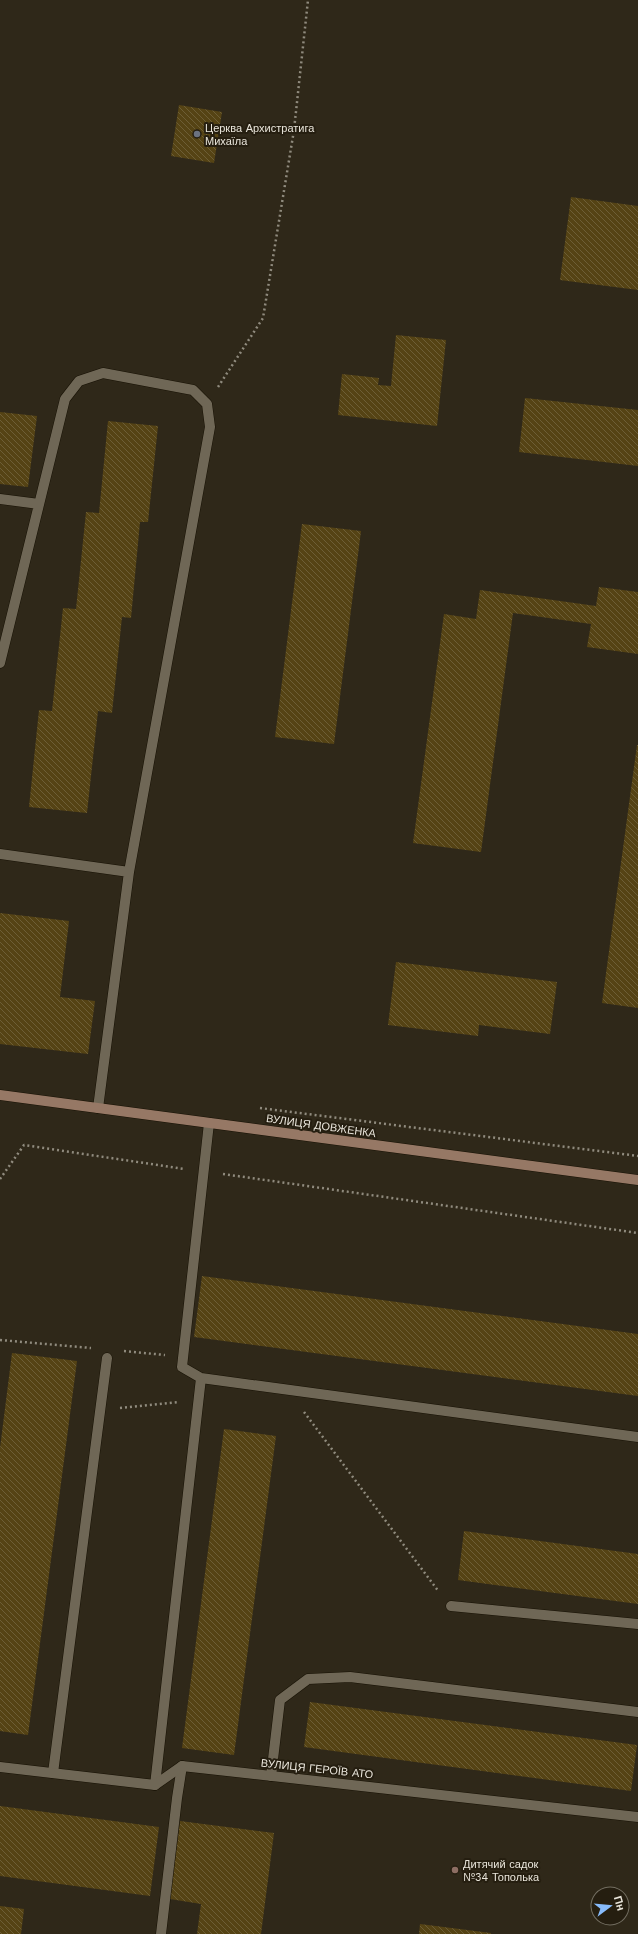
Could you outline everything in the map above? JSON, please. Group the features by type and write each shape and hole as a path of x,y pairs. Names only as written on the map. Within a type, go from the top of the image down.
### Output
{"street":[{"path":"0,663 65,399 79,381 103,372 193,390 207,404 210,427 129,872 98,1108"},
{"path":"0,499 39,504"},
{"path":"0,854 129,872"},
{"name":"ВУЛИЦЯ ДОВЖЕНКА","path":"0,1095 638,1180"},
{"path":"209,1123 182,1367 201,1378 638,1437"},
{"path":"52,1773 107,1358"},
{"path":"155,1785 201,1378"},
{"path":"451,1606 638,1624"},
{"path":"271,1776 280,1700 308,1679 350,1677 638,1712"},
{"path":"0,1767 155,1785 182,1766"},
{"path":"161,1934 182,1766"},
{"name":"ВУЛИЦЯ ГЕРОЇВ АТО","path":"182,1766 638,1817"}],"path":[{"path":"207,404 263,318 294,130 308,0"},
{"path":"259,1108 638,1156"},
{"path":"0,1179 24,1145 203,1172 638,1233"},
{"path":"287,1390 451,1606"},
{"path":"100,1410 199,1400"}],"building":[{"path":"179,105 222,112 214,163 171,156"},
{"path":"571,197 638,206 638,290 560,280"},
{"path":"396,335 446,340 437,426 338,415 342,374 379,378 378,385 391,386"},
{"path":"525,398 638,410 638,466 519,452"},
{"path":"0,412 37,416 28,487 0,484"},
{"path":"108,421 158,426 148,522 140,522 131,618 122,617 112,713 98,711 87,813 29,807 39,710 52,711 63,608 76,609 86,512 99,513"},
{"path":"302,524 361,531 334,744 275,737"},
{"path":"599,587 638,592 638,654 587,647 591,624 513,613 481,852 413,843 444,614 476,619 480,590 596,606"},
{"path":"638,745 638,1008 602,1003"},
{"path":"0,913 69,921 60,997 95,1001 88,1054 0,1044"},
{"path":"396,962 557,982 550,1034 479,1025 478,1036 388,1025"},
{"path":"202,1276 638,1334 638,1396 194,1337"},
{"path":"12,1353 77,1361 28,1735 0,1731 0,1448"},
{"path":"224,1429 276,1436 234,1755 182,1748"},
{"path":"464,1531 638,1554 638,1604 458,1580"},
{"path":"310,1702 637,1745 631,1791 304,1747"},
{"path":"0,1806 159,1827 150,1896 0,1876"},
{"path":"180,1821 274,1833 261,1934 197,1934 201,1904 170,1899"},
{"path":"0,1906 24,1909 21,1934 0,1934"},
{"path":"420,1924 491,1933 491,1934 419,1934"}],"place":[{"name":"Церква Архистратига Михаїла","path":"197,134"},
{"name":"Дитячий садок №34 Тополька","path":"455,1870"}]}
